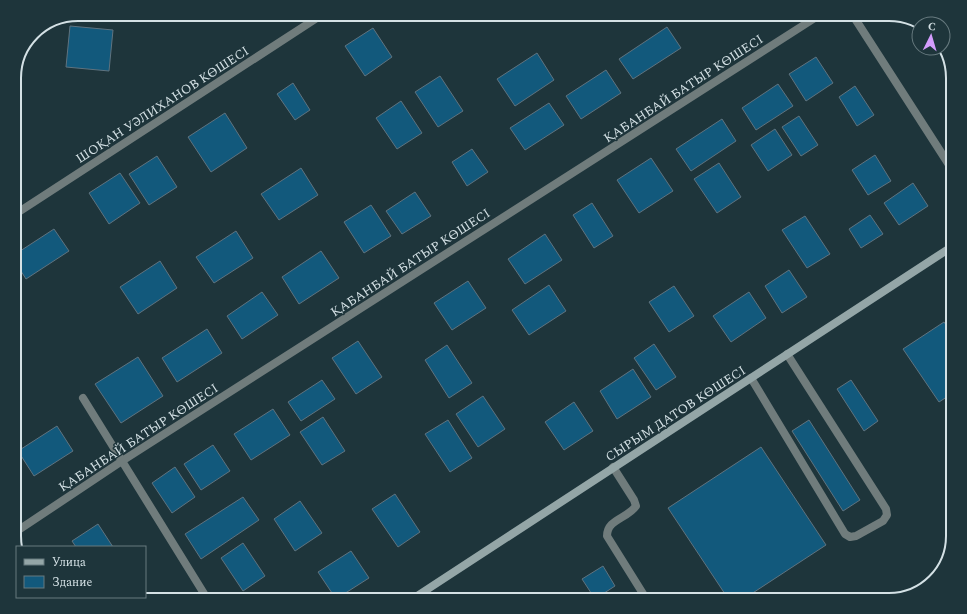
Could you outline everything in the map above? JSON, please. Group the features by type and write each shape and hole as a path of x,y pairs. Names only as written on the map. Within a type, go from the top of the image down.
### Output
{"main road":[{"name":"СЫРЫМ ДАТОВ КӨШЕСІ","path":"421,593 946,251"}],"street":[{"name":"ШОҚАН УӘЛИХАНОВ КӨШЕСІ","path":"21,210 312,21"},
{"name":"ҚАБАНБАЙ БАТЫР КӨШЕСІ","path":"21,528 122,461 810,21"},
{"path":"857,21 946,160"},
{"path":"750,378 845,534 850,537 856,536 883,521 887,516 886,509 787,354"},
{"path":"83,398 204,593"},
{"path":"613,467 634,500 636,506 632,512 611,524 607,529 607,536 643,593"}],"building":[{"path":"70,26 113,30 109,71 66,67"},
{"path":"667,27 681,48 633,79 619,59"},
{"path":"373,28 392,57 365,76 345,46"},
{"path":"537,53 554,80 515,106 497,79"},
{"path":"816,57 833,83 806,101 789,74"},
{"path":"606,70 621,93 581,119 566,96"},
{"path":"440,76 463,111 438,127 415,92"},
{"path":"293,83 310,110 295,120 277,94"},
{"path":"778,84 793,106 756,130 742,108"},
{"path":"855,86 874,115 857,126 839,97"},
{"path":"401,101 422,133 397,149 376,118"},
{"path":"549,103 564,125 525,150 510,128"},
{"path":"225,113 247,148 211,172 188,137"},
{"path":"799,116 818,145 801,156 782,127"},
{"path":"722,119 736,141 691,171 676,149"},
{"path":"775,129 792,155 768,171 751,145"},
{"path":"472,149 488,172 467,186 452,162"},
{"path":"875,155 891,181 868,195 852,170"},
{"path":"157,156 177,187 149,205 129,174"},
{"path":"651,158 673,191 639,213 617,180"},
{"path":"719,163 741,197 717,213 694,179"},
{"path":"301,168 318,195 279,220 261,194"},
{"path":"120,173 140,203 109,224 89,193"},
{"path":"913,183 928,206 899,225 884,203"},
{"path":"415,192 431,216 402,234 386,211"},
{"path":"592,203 613,236 594,248 573,215"},
{"path":"371,205 391,236 364,253 344,222"},
{"path":"870,215 883,234 861,248 849,229"},
{"path":"805,216 830,254 807,268 782,230"},
{"path":"54,229 69,251 26,279 21,271 21,250"},
{"path":"236,231 253,258 214,283 196,257"},
{"path":"545,234 562,260 525,284 508,259"},
{"path":"321,251 339,278 299,304 282,277"},
{"path":"160,261 177,288 138,314 120,287"},
{"path":"789,270 807,297 782,313 765,286"},
{"path":"468,281 486,308 452,330 434,303"},
{"path":"549,285 566,311 529,335 512,310"},
{"path":"674,286 694,316 669,332 649,302"},
{"path":"262,292 278,315 242,339 227,316"},
{"path":"749,292 766,318 731,342 713,316"},
{"path":"944,322 946,325 946,398 939,402 903,349"},
{"path":"207,329 222,353 177,382 162,358"},
{"path":"358,341 382,377 356,394 332,358"},
{"path":"654,344 676,377 656,390 634,358"},
{"path":"447,345 472,383 449,398 425,360"},
{"path":"138,357 163,396 121,423 95,384"},
{"path":"633,369 651,397 617,419 600,391"},
{"path":"322,380 335,399 301,421 288,402"},
{"path":"851,380 878,421 864,431 837,389"},
{"path":"483,396 505,429 478,447 456,414"},
{"path":"574,402 593,431 564,450 545,422"},
{"path":"273,409 290,435 251,460 234,434"},
{"path":"323,417 345,451 322,465 300,432"},
{"path":"448,420 472,458 450,472 425,434"},
{"path":"809,420 860,500 843,511 792,431"},
{"path":"57,426 73,451 34,476 21,456 21,449"},
{"path":"213,445 230,471 201,490 184,464"},
{"path":"761,447 826,545 753,593 724,593 668,508"},
{"path":"175,467 195,497 172,513 152,483"},
{"path":"395,494 420,532 398,547 372,509"},
{"path":"243,497 259,520 201,559 185,534"},
{"path":"300,501 322,533 295,551 274,519"},
{"path":"98,524 112,546 75,546 72,541"},
{"path":"243,543 265,576 243,591 221,558"},
{"path":"351,551 369,578 345,593 332,593 318,572"},
{"path":"603,566 615,586 604,593 591,593 582,579"}]}
